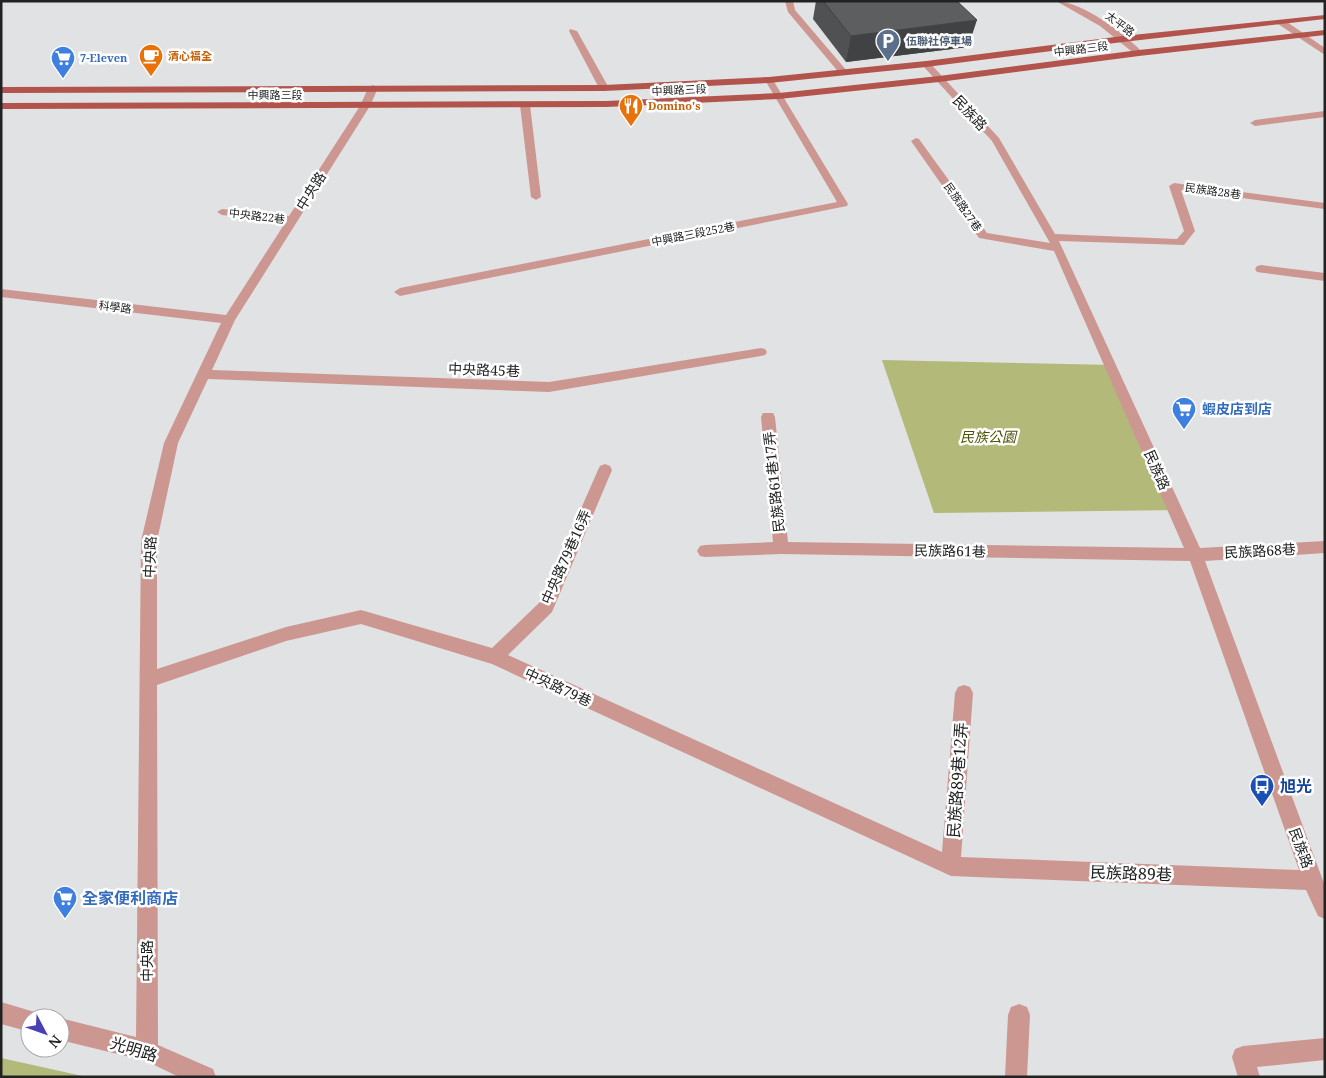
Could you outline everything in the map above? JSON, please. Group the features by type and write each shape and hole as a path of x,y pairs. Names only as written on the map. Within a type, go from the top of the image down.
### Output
{"main road":[{"name":"中興路三段","path":"1,90 604,88 769,80 926,64 1123,39 1325,17"},
{"name":"中興路三段","path":"1,106 606,104 779,96 939,79 1139,53 1325,32"}],"street":[{"path":"789,1 791,10 844,73"},
{"name":"太平路","path":"1060,1 1104,24 1139,53"},
{"path":"1281,22 1325,52"},
{"path":"573,31 604,88"},
{"name":"民族路","path":"926,64 996,140 1054,242 1195,555 1312,880 1325,910"},
{"name":"中興路三段252巷","path":"400,292 843,204 769,80"},
{"name":"中央路","path":"147,1051 149,541 171,443 229,320 365,106 373,88"},
{"path":"524,105 536,197"},
{"path":"1255,123 1325,114"},
{"name":"民族路27巷","path":"916,142 983,236 1054,242"},
{"name":"民族路28巷","path":"1054,242 1180,243 1190,231 1174,186 1325,206"},
{"name":"中央路22巷","path":"222,212 292,220"},
{"path":"1261,269 1325,277"},
{"name":"科學路","path":"1,293 229,320"},
{"name":"中央路45巷","path":"204,374 549,387 761,352"},
{"name":"民族路61巷17弄","path":"768,417 781,548"},
{"name":"中央路79巷16弄","path":"495,657 546,607 605,470"},
{"name":"民族路68巷","path":"1195,555 1325,547"},
{"name":"民族路61巷","path":"705,551 781,548 1195,555"},
{"name":"中央路79巷","path":"148,680 286,634 361,616 495,657 951,866"},
{"name":"民族路89巷12弄","path":"951,866 964,693"},
{"name":"民族路89巷","path":"951,866 1312,880"},
{"path":"1,1013 20,1018"},
{"path":"1016,1077 1019,1015"},
{"name":"光明路","path":"70,1031 147,1051 205,1077"},
{"path":"1249,1077 1243,1057 1325,1049"}],"green space":[{"name":"民族公園","path":"882,360 1115,365 1182,510 934,513"},
{"path":"1,1058 87,1077 1,1077"}],"building":[{"path":"823,1 957,1 977,20 851,36"}],"place":[{"name":"伍聯社停車場","path":"888,62"},
{"name":"清心福全","path":"151,77"},
{"name":"7-Eleven","path":"63,79"},
{"name":"Domino's","path":"631,127"},
{"name":"蝦皮店到店","path":"1184,430"},
{"name":"旭光","path":"1262,807"},
{"name":"全家便利商店","path":"65,919"}]}
